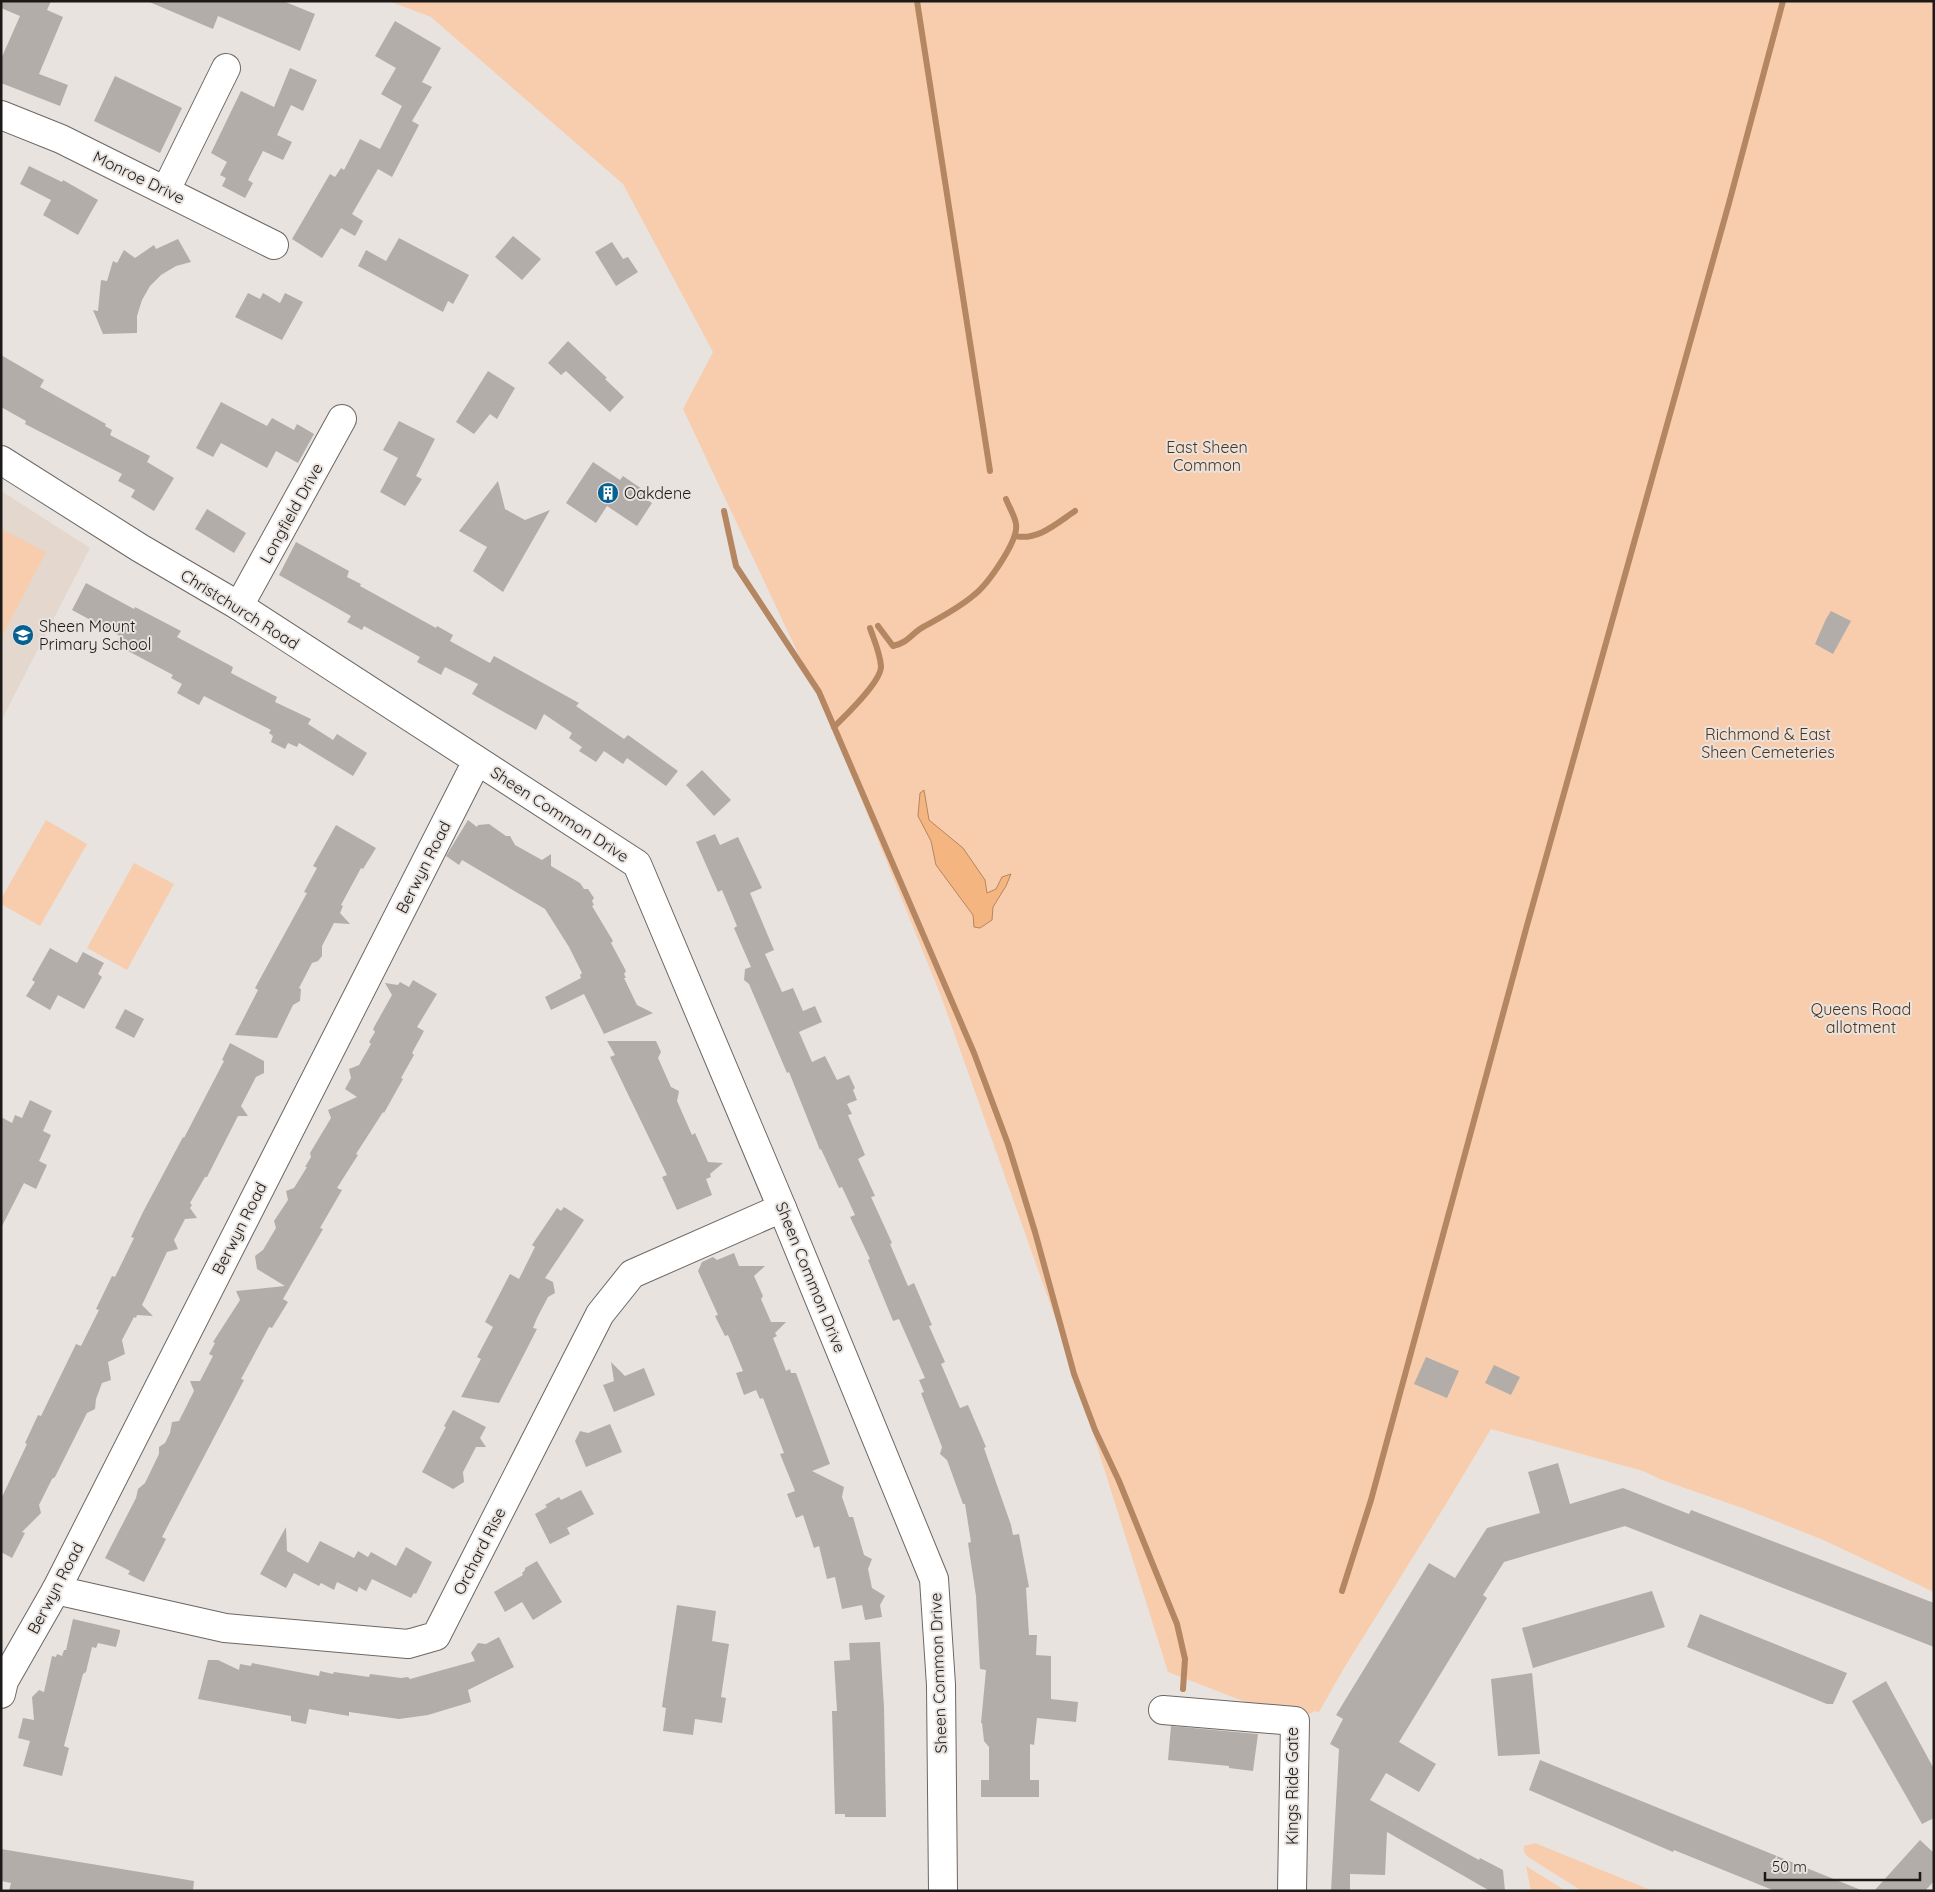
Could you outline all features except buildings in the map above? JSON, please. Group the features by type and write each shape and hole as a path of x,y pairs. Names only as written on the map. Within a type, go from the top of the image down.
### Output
{"street":[{"path":"166,190 226,68"},
{"name":"Monroe Drive","path":"1,115 61,139 274,245"},
{"name":"Longfield Drive","path":"239,606 342,419"},
{"name":"Christchurch Road","path":"1,460 140,548 239,606 477,761"},
{"name":"Sheen Common Drive","path":"477,761 637,864 782,1208 934,1579 941,1685 943,1891"},
{"name":"Berwyn Road","path":"1,1694 4,1681 56,1590 477,761"},
{"name":"Orchard Rise","path":"56,1590 225,1628 408,1644 436,1636 600,1314 610,1300 632,1274 782,1208"},
{"name":"Kings Ride Gate","path":"1163,1710 1295,1721 1292,1891"}],"shaded area":[{"name":"Sheen Mount Primary School","path":"1,491 90,548 1,721"},
{"path":"924,790 929,820 963,848 985,880 987,893 996,889 1002,877 1011,874 993,907 992,920 980,928 974,927 973,915 936,865 931,841 918,816 920,793"}],"green space":[{"name":"East Sheen Common","path":"389,1 1934,1 1934,1592 1821,1539 1745,1509 1662,1480 1643,1471 1491,1429 1319,1712 1315,1711 1295,1721 1168,1672 1070,1360 941,996 828,717 683,409 713,352 623,184 431,17"},
{"path":"1,529 46,552 1,638"},
{"path":"46,820 87,844 40,926 1,904 1,899"},
{"path":"134,863 174,884 127,970 87,948"},
{"path":"1535,1843 1653,1891 1582,1891 1528,1857 1524,1852 1524,1846"},
{"path":"1526,1866 1566,1891 1531,1891"}],"waterway":[{"path":"917,1 990,471"},
{"path":"1342,1591 1371,1500 1526,929 1729,203 1783,1"},
{"path":"878,626 893,646 899,644 920,629 950,612 980,590 1001,562 1016,532 1016,524 1006,499"},
{"path":"724,511 736,566 819,692 974,1053 1008,1144 1035,1232 1074,1374 1095,1430 1119,1481 1177,1624 1185,1659 1183,1689"},
{"path":"1015,536 1032,536 1047,530 1075,511"},
{"path":"834,727 862,698 880,672 881,666 877,647 870,628"}],"place":[{"name":"Oakdene","path":"608,493"},
{"name":"Sheen Mount Primary School","path":"23,635"}],"park label":[{"name":"Richmond & East Sheen Cemeteries","path":"1768,743"},
{"name":"Queens Road allotment","path":"1861,1018"}]}
